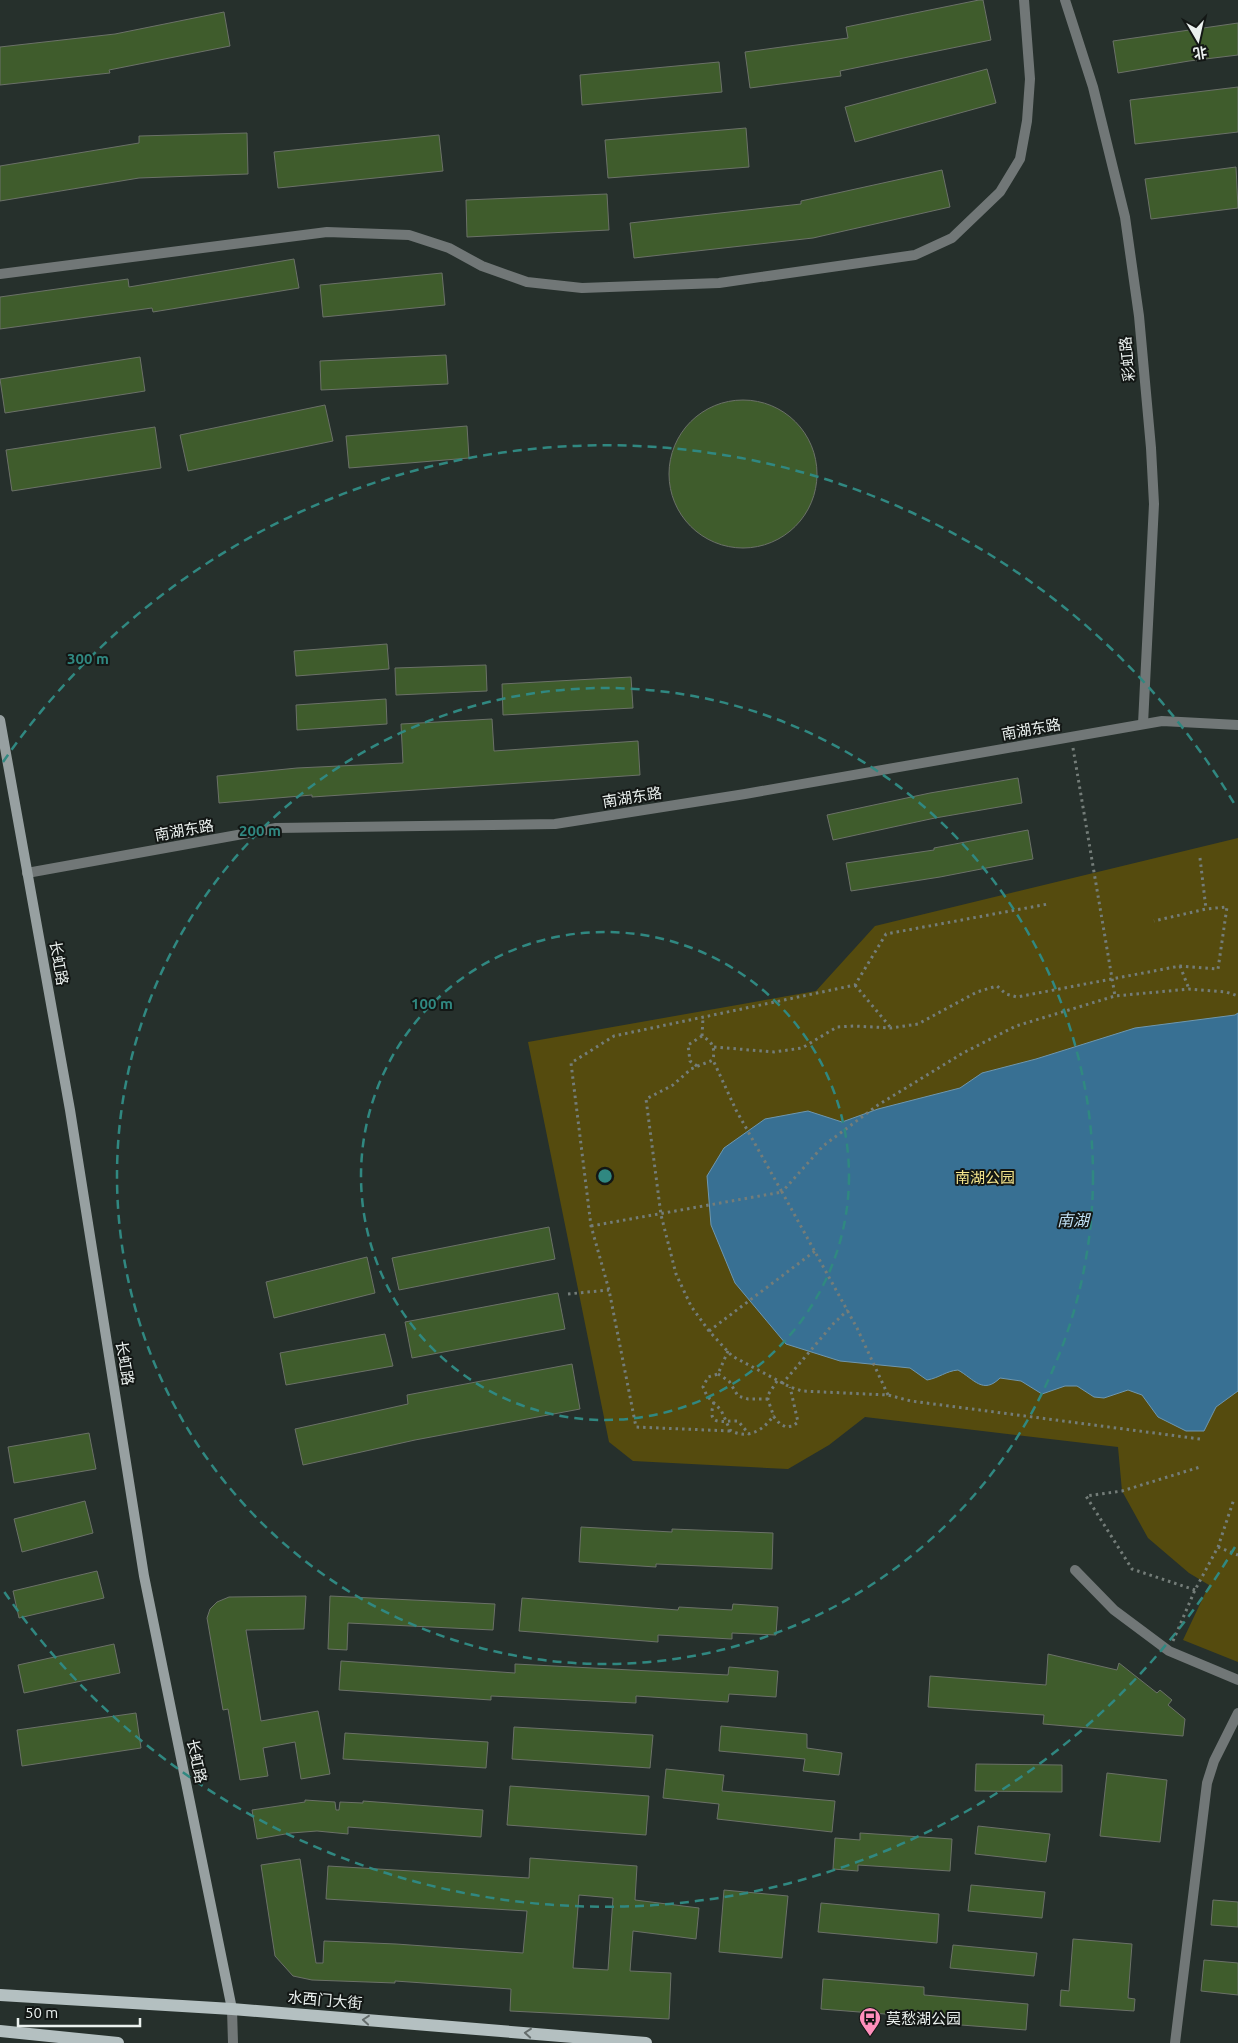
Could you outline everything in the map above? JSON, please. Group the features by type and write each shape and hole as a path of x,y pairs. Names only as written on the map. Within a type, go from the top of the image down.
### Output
{"main road":[{"name":"长虹路","path":"0,720 72,1120 144,1576 232,2009"},
{"name":"水西门大街","path":"0,1995 232,2009 646,2043"},
{"path":"0,2031 118,2043"}],"street":[{"path":"0,274 328,232 409,235 449,248 482,266 527,282 582,288 719,283 915,255 952,238 1000,192 1020,159 1028,121 1030,79 1024,0"},
{"name":"彩虹路","path":"1065,0 1093,86 1125,217 1138,316 1151,448 1154,504 1143,724"},
{"name":"南湖东路","path":"28,873 276,828 555,824 745,794 1162,721 1238,725"},
{"path":"1075,1570 1114,1610 1169,1650 1238,1680"},
{"path":"1175,2043 1206,1783 1214,1761 1238,1712"},
{"path":"232,2009 233,2043"}],"path":[{"path":"1071,737 1115,996"},
{"path":"1200,858 1206,909"},
{"path":"774,1415 767,1425 749,1434 741,1435 730,1430 636,1427 609,1290 591,1226 571,1062 614,1036 855,985 886,934 1048,904"},
{"path":"714,1048 774,1052 802,1048 837,1027 891,1028 918,1024 977,992 998,986 1006,994 1017,997 1180,966 1218,969 1227,907 1206,909 1154,921"},
{"path":"1180,966 1189,989"},
{"path":"855,985 891,1028"},
{"path":"591,1226 782,1192 823,1146 878,1106 963,1053 1016,1026 1115,996 1189,989 1226,992 1238,996"},
{"path":"702,1036 703,1018"},
{"path":"702,1036 709,1040 714,1048 713,1060 736,1110 848,1310 888,1395"},
{"path":"697,1066 690,1061 688,1045 702,1036"},
{"path":"713,1060 691,1069 672,1085 646,1098 660,1215 676,1274 691,1306 708,1331 728,1352 782,1384 802,1391 888,1395 911,1401 1200,1439"},
{"path":"708,1331 815,1251"},
{"path":"568,1294 609,1290"},
{"path":"782,1384 834,1323 848,1310"},
{"path":"728,1352 718,1374 708,1377 703,1388 706,1396 722,1410 730,1430"},
{"path":"718,1374 729,1381 734,1394 748,1399 768,1399"},
{"path":"777,1381 768,1395 768,1399 776,1420 783,1426 790,1427 797,1424 798,1417 790,1387"},
{"path":"714,1402 712,1415 714,1419 738,1422 749,1434"},
{"path":"1195,1590 1132,1569 1086,1496 1122,1491 1200,1467"},
{"path":"1169,1650 1195,1590 1218,1547 1234,1499"},
{"path":"1218,1547 1238,1555"}],"green space":[{"name":"南湖公园","path":"1238,838 1238,1662 1183,1640 1209,1585 1189,1573 1148,1538 1122,1491 1118,1447 865,1417 829,1445 788,1469 633,1461 609,1442 528,1042 816,991 875,926"}],"water":[{"name":"南湖","path":"1238,1013 1238,1391 1216,1407 1204,1431 1186,1431 1158,1417 1142,1395 1128,1390 1104,1398 1094,1397 1077,1386 1065,1386 1042,1394 1021,1381 1000,1378 989,1385 979,1384 958,1370 927,1380 910,1368 840,1361 786,1344 735,1283 711,1225 707,1176 724,1148 765,1119 808,1111 842,1122 878,1109 960,1088 982,1073 1036,1059 1135,1028 1235,1015"}],"building":[{"path":"983,0 991,40 840,71 841,76 750,88 745,52 848,38 846,27"},
{"path":"224,12 230,46 109,70 110,73 0,85 0,47 115,34"},
{"path":"1238,23 1238,55 1118,73 1113,41"},
{"path":"719,62 722,92 582,105 580,75"},
{"path":"987,69 996,103 855,142 845,107"},
{"path":"1238,87 1238,132 1135,144 1130,100"},
{"path":"746,128 749,167 608,178 605,140"},
{"path":"247,133 248,174 139,178 0,201 0,166 139,143 139,136"},
{"path":"439,135 443,171 278,188 274,152"},
{"path":"1236,167 1238,208 1151,219 1145,179"},
{"path":"942,170 950,207 813,238 634,258 630,223 801,204 801,201"},
{"path":"607,194 609,230 467,237 466,200"},
{"path":"294,259 299,288 153,312 152,308 0,329 0,297 128,279 129,287"},
{"path":"442,273 445,305 323,317 320,285"},
{"path":"446,355 448,384 321,390 320,361"},
{"path":"140,357 145,391 5,413 0,379"},
{"path":"743,400 771,406 795,422 811,446 817,474 811,502 795,526 771,542 743,548 715,542 691,526 675,502 669,474 675,446 691,422 715,406"},
{"path":"325,405 333,441 188,471 180,435"},
{"path":"467,426 469,458 349,468 346,436"},
{"path":"155,427 161,468 12,491 6,450"},
{"path":"387,644 389,669 296,676 294,651"},
{"path":"486,665 487,691 396,695 395,668"},
{"path":"631,677 633,708 503,715 502,684"},
{"path":"386,699 387,724 297,730 296,705"},
{"path":"492,719 494,751 638,741 640,775 312,797 312,795 219,803 217,776 297,768 403,763 401,724"},
{"path":"1018,778 1022,803 935,818 833,840 827,815 930,793"},
{"path":"1028,830 1033,859 940,877 851,891 846,863 934,850 934,848"},
{"path":"549,1227 555,1259 399,1290 392,1258"},
{"path":"367,1257 375,1293 274,1318 266,1282"},
{"path":"558,1293 565,1329 412,1358 405,1322"},
{"path":"385,1334 393,1366 286,1385 280,1353"},
{"path":"572,1364 580,1409 415,1440 303,1465 295,1429 408,1404 407,1395"},
{"path":"89,1433 96,1469 14,1483 8,1447"},
{"path":"85,1501 93,1533 22,1552 14,1519"},
{"path":"581,1527 672,1532 672,1529 773,1533 772,1569 656,1564 656,1567 579,1562"},
{"path":"97,1571 104,1598 19,1618 13,1591"},
{"path":"306,1596 304,1629 246,1630 261,1721 318,1711 330,1774 301,1779 295,1742 263,1748 268,1776 240,1780 228,1709 223,1710 207,1618 210,1609 217,1602 229,1597"},
{"path":"330,1596 495,1604 493,1630 348,1623 347,1650 328,1649"},
{"path":"522,1598 678,1610 679,1607 732,1610 733,1604 778,1607 776,1635 732,1633 732,1639 658,1635 658,1642 519,1631"},
{"path":"114,1644 120,1673 24,1693 18,1665"},
{"path":"1048,1654 1117,1670 1119,1663 1157,1693 1160,1690 1172,1700 1168,1705 1185,1719 1183,1736 1043,1724 1044,1715 928,1707 930,1676 1046,1685"},
{"path":"341,1661 515,1673 515,1664 728,1675 729,1667 778,1671 776,1697 729,1694 728,1702 636,1696 636,1703 491,1696 491,1700 339,1690"},
{"path":"136,1713 141,1748 22,1766 17,1730"},
{"path":"721,1726 807,1734 807,1748 842,1753 839,1775 803,1771 805,1759 719,1751"},
{"path":"514,1727 653,1735 650,1768 512,1759"},
{"path":"345,1733 488,1742 486,1768 343,1759"},
{"path":"976,1764 1062,1765 1062,1792 975,1791"},
{"path":"666,1769 724,1775 722,1791 835,1801 832,1832 717,1819 719,1804 663,1798"},
{"path":"1107,1773 1167,1780 1160,1842 1100,1836"},
{"path":"510,1786 649,1796 646,1835 507,1825"},
{"path":"305,1800 335,1802 336,1810 339,1810 340,1802 363,1803 363,1801 483,1810 481,1837 348,1827 348,1834 317,1831 257,1839 252,1810 305,1802"},
{"path":"978,1826 1050,1834 1046,1862 975,1854"},
{"path":"860,1833 952,1839 950,1871 858,1865 858,1871 833,1869 835,1838 860,1840"},
{"path":"530,1858 637,1866 635,1900 699,1908 696,1939 633,1931 630,1971 671,1973 669,2019 510,2011 511,1989 395,1981 395,1983 312,1980 293,1976 275,1956 261,1865 300,1859 316,1963 323,1963 324,1941 523,1953 527,1911 326,1899 328,1866 529,1878","holes":["579,1895 613,1898 608,1970 573,1968"]},
{"path":"971,1885 1045,1892 1042,1918 968,1911"},
{"path":"724,1890 788,1896 782,1958 719,1952"},
{"path":"1213,1900 1238,1902 1238,1927 1211,1925"},
{"path":"821,1903 939,1914 937,1943 818,1932"},
{"path":"1073,1939 1132,1944 1128,1998 1135,1999 1134,2011 1060,2006 1061,1990 1069,1991"},
{"path":"953,1945 1037,1953 1034,1976 950,1968"},
{"path":"1204,1960 1238,1963 1238,1995 1201,1991"},
{"path":"823,1979 924,1987 924,1995 1028,2004 1026,2030 935,2023 936,2018 821,2009"}],"place":[{"name":"莫愁湖公园","path":"870,2037"}]}
